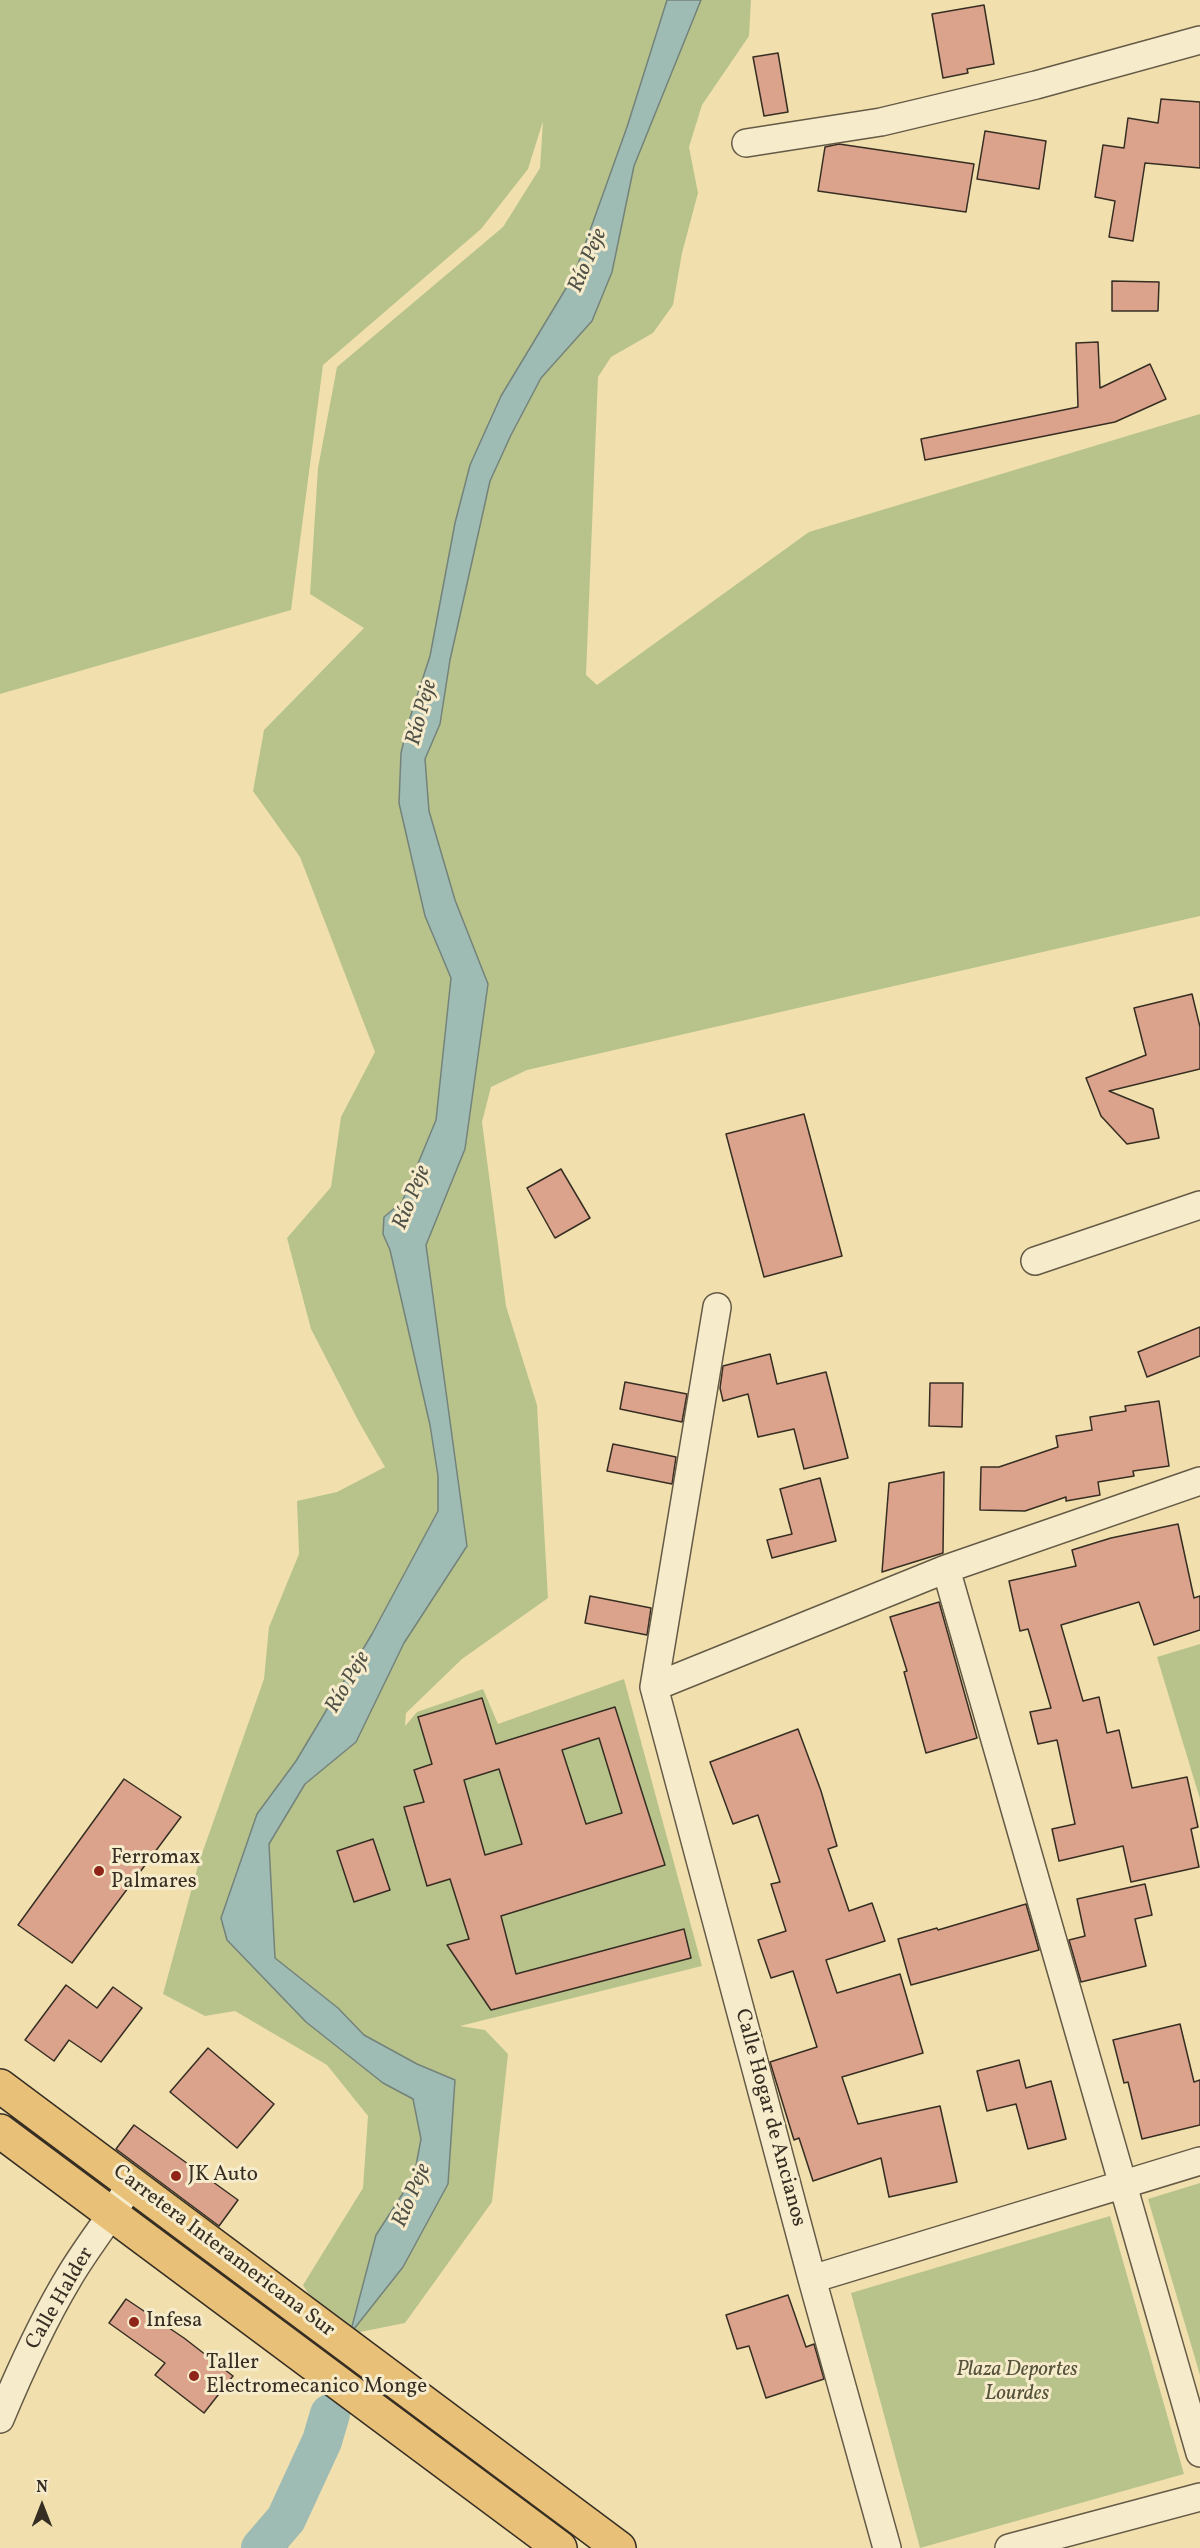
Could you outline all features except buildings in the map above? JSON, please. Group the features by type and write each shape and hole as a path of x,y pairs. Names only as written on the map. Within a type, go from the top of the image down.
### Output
{"highway":[{"name":"Carretera Interamericana Sur","path":"0,2086 619,2548"},
{"name":"Carretera Interamericana Sur","path":"0,2131 560,2548"}],"street":[{"path":"746,143 881,122 1036,85 1200,40"},
{"path":"1035,1262 1200,1205"},
{"path":"654,1687 717,1307"},
{"path":"654,1687 946,1569 1200,1481"},
{"path":"946,1569 1200,2453"},
{"name":"Calle Hogar de Ancianos","path":"654,1687 812,2279 887,2548"},
{"path":"812,2279 1123,2187 1200,2161"},
{"name":"Calle Halder","path":"0,2419 31,2346 69,2278 113,2215 131,2183"},
{"path":"1009,2548 1200,2497"}],"green space":[{"path":"0,0 667,0 627,127 574,275 501,396 470,465 455,524 430,656 401,753 399,803 425,916 451,978 436,1120 402,1203 384,1217 383,1234 390,1250 430,1425 438,1476 438,1511 372,1634 296,1761 257,1815 221,1918 383,2083 413,2099 421,2139 414,2176 376,2235 351,2332 455,2080 417,2064 364,2035 338,2008 275,1958 269,1844 305,1784 356,1742 404,1643 467,1546 426,1245 465,1149 488,984 455,900 429,811 425,759 440,724 450,660 490,481 541,378 592,321 612,272 634,166 701,0 751,0 749,36 702,105 689,147 698,193 682,253 673,305 653,333 611,357 598,377 586,675 597,685 809,532 1200,414 1200,916 527,1070 491,1087 482,1122 506,1306 537,1405 548,1598 462,1659 406,1713 405,1726 417,1712 483,1689 498,1724 624,1679 702,1966 460,2026 485,2030 508,2054 492,2202 405,2323 350,2334 320,2312 303,2285 363,2188 368,2116 327,2065 235,2011 205,2016 163,1994 199,1862 264,1679 269,1627 299,1554 297,1501 337,1492 385,1467 311,1329 287,1238 331,1187 341,1117 375,1052 300,857 253,791 264,730 364,628 310,594 318,468 337,367 503,227 540,168 543,121 528,169 481,229 323,365 291,610 0,694"},
{"path":"1200,1644 1200,1799 1157,1657"},
{"path":"1200,2183 1200,2375 1148,2199"},
{"name":"Plaza Deportes Lourdes","path":"1110,2216 1184,2474 920,2548 851,2293"}],"water":[{"path":"667,0 701,0 634,166 612,272 592,321 541,378 490,481 450,660 440,724 425,759 429,811 455,900 488,984 465,1149 426,1245 467,1546 404,1643 356,1742 305,1784 269,1844 275,1958 338,2008 364,2035 417,2064 455,2080 448,2184 403,2267 350,2334 376,2235 414,2176 421,2139 413,2099 383,2083 306,2022 227,1940 221,1918 257,1814 296,1761 372,1634 438,1511 438,1476 430,1425 390,1250 383,1234 384,1217 402,1202 436,1120 451,978 425,916 399,803 401,753 430,656 455,523 470,465 501,396 574,275 627,127"},
{"path":"322,2441 320,2470 287,2548 247,2548 287,2496 298,2456"}],"waterway":[{"name":"Río Peje","path":"261,2548 286,2519 322,2441 330,2414"}],"place":[{"name":"Ferromax Palmares","path":"99,1871"},
{"name":"JK Auto","path":"176,2176"},
{"name":"Infesa","path":"134,2322"},
{"name":"Taller Electromecanico Monge","path":"194,2376"}]}
